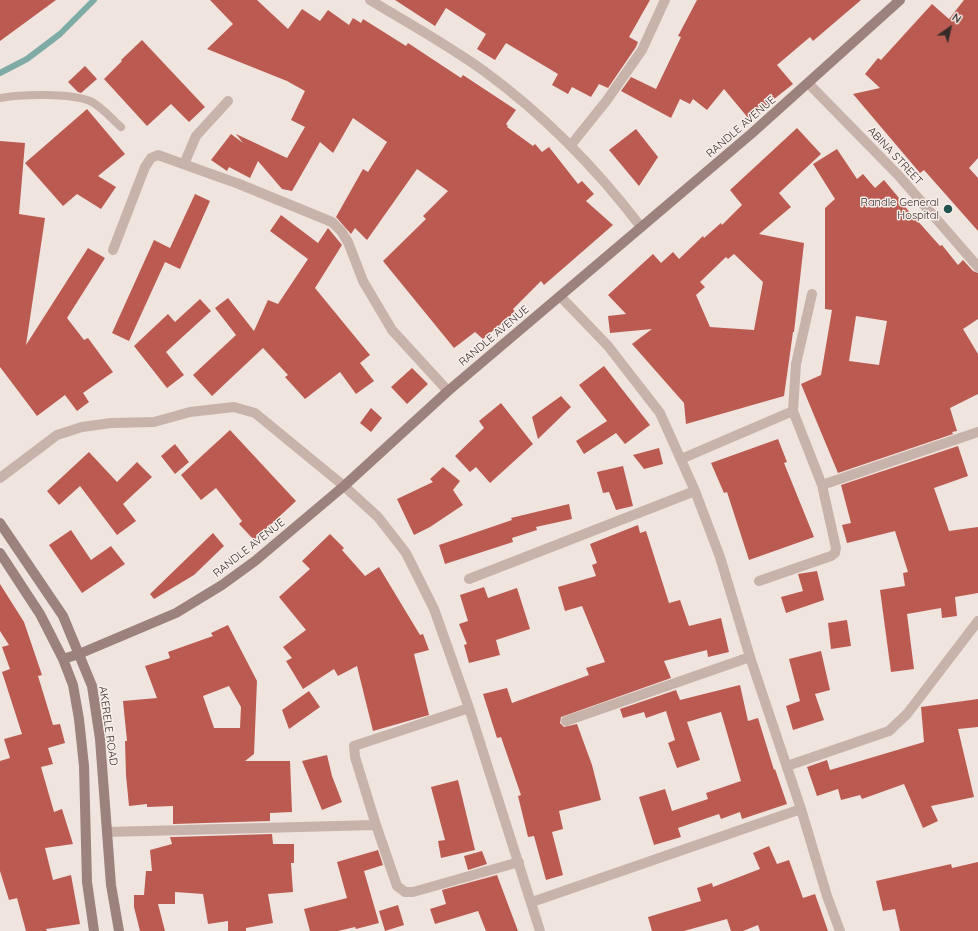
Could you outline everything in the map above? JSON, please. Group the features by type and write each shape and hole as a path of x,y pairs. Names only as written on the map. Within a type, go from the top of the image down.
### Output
{"street":[{"path":"370,0 483,71 549,124 572,145 619,198 641,227"},
{"path":"572,145 607,100 642,50 664,0"},
{"name":"RANDLE AVENUE","path":"63,659 79,654 176,613 222,585 294,529 344,486 448,391 752,134 900,0"},
{"name":"ABINA STREET","path":"808,83 898,176 978,267"},
{"path":"184,164 196,136 228,101"},
{"path":"112,250 145,167 151,158 158,155 239,184 332,222 341,231 348,242 363,281 392,330 448,391"},
{"path":"759,581 835,554 835,539 822,485 793,411 796,364 812,294"},
{"path":"560,296 608,346 660,413 681,459 720,557 750,656 802,809 827,896 840,931"},
{"path":"0,478 57,435 82,427 154,422 190,412 234,407 255,413 344,486 378,517 406,553 434,609 469,708 540,931"},
{"path":"681,459 793,411"},
{"path":"822,485 978,432"},
{"path":"468,580 695,491"},
{"name":"AKERELE ROAD","path":"0,523 63,616 92,686 100,739 110,885 120,931"},
{"path":"0,553 40,614 63,659 73,685 79,719 84,766 87,882 94,931"},
{"path":"787,766 889,731 907,714 978,621"},
{"path":"566,721 750,656"},
{"path":"469,708 354,746 355,757 376,825 397,886 405,892 413,892 519,862"},
{"path":"532,902 802,809"},
{"path":"107,832 376,825"}],"lane":[{"path":"0,98 18,94 78,98 95,104 121,127"}],"building":[{"path":"0,0 56,0 0,41"},
{"path":"210,0 257,0 288,29 302,9 320,21 328,10 349,25 353,18 361,23 363,19 406,46 408,43 461,78 463,75 516,110 506,124 508,126 507,127 533,146 535,144 542,152 549,147 578,184 582,181 594,194 586,201 613,225 544,285 541,281 513,309 515,312 483,339 475,332 454,348 383,261 426,219 423,216 448,191 417,169 367,240 355,228 351,234 336,217 363,169 368,172 387,142 353,118 333,153 320,142 292,191 282,189 258,161 250,178 229,167 227,171 211,160 231,134 243,143 236,134 287,158 305,127 291,120 305,91 287,81 207,49 233,24"},
{"path":"395,0 650,0 629,37 638,42 636,47 608,88 599,84 591,97 572,87 568,94 552,85 558,74 506,43 495,60 477,49 486,34 446,8 435,26"},
{"path":"697,0 861,0 813,41 810,37 777,65 793,84 749,119 724,89 707,110 693,99 690,104 680,99 671,118 621,91 631,77 656,89 681,37 678,36"},
{"name":"Randle General Hospital","path":"964,0 978,0 978,158 969,168 978,178 978,231 924,170 920,173 853,94 880,88 865,74 878,58 881,60 932,4 949,19"},
{"path":"142,40 205,107 189,122 171,104 147,126 104,79"},
{"path":"85,66 97,79 81,93 68,82"},
{"path":"87,109 125,154 98,176 116,187 101,209 77,194 63,206 25,163"},
{"path":"797,128 821,154 779,193 791,207 759,234 804,243 794,332 784,396 686,424 684,403 632,344 652,329 610,333 608,316 626,314 608,295 653,254 661,263 673,252 679,259 703,236 704,238 721,223 722,225 742,205 730,190","holes":["734,254 763,282 754,330 710,327 696,295 705,287 700,282 726,257 728,259"]},
{"path":"636,129 658,157 639,186 609,150"},
{"path":"0,141 25,143 19,214 45,218 26,345 88,248 105,258 67,318 84,340 88,338 113,372 83,393 89,402 77,411 65,395 37,416 0,367"},
{"path":"837,149 857,179 863,174 875,188 884,180 899,198 898,199 940,246 942,245 958,265 963,260 973,271 978,273 978,319 963,329 978,354 978,394 950,408 957,431 952,432 953,434 838,473 801,384 821,375 832,310 825,309 825,208 835,199 813,164","holes":["856,316 887,321 879,365 849,361"]},
{"path":"195,194 210,201 180,269 165,262 129,341 112,333 154,240 170,248"},
{"path":"281,215 318,243 328,228 342,245 315,288 370,355 360,363 374,381 356,394 340,372 305,399 285,377 288,375 263,348 212,396 193,375 236,335 215,308 228,298 254,331 268,300 278,304 308,259 270,231"},
{"path":"200,299 211,311 166,352 184,375 167,388 134,346 168,314 175,322"},
{"path":"604,366 650,425 625,444 616,433 584,454 576,441 607,421 579,385"},
{"path":"412,368 428,384 407,404 391,387"},
{"path":"561,396 571,407 538,439 532,417"},
{"path":"501,403 533,444 490,483 476,467 470,472 455,456 484,428 479,421"},
{"path":"371,408 382,418 371,432 360,423"},
{"path":"230,430 296,501 254,540 239,524 242,521 216,488 201,500 181,475"},
{"path":"778,439 787,462 784,463 814,537 749,560 727,492 724,493 711,463"},
{"path":"175,444 189,462 175,474 161,456"},
{"path":"958,446 968,476 934,488 949,531 978,527 978,593 955,597 957,616 942,618 941,608 907,614 914,669 891,672 880,590 905,586 903,573 908,572 895,531 847,543 842,525 851,523 841,485"},
{"path":"659,448 663,464 644,469 633,455"},
{"path":"89,452 117,482 137,462 152,477 123,504 136,521 117,535 80,486 59,505 47,491"},
{"path":"623,466 633,506 616,510 609,492 603,493 597,472"},
{"path":"443,467 460,481 453,490 463,505 430,527 414,535 397,499 433,482 430,479"},
{"path":"569,504 572,519 536,527 537,530 512,538 513,542 445,564 439,545 512,520 511,518"},
{"path":"638,525 640,533 646,531 669,603 680,600 689,626 721,618 729,652 708,657 707,650 664,661 671,678 561,717 560,723 564,727 577,724 592,765 601,800 559,811 563,829 552,832 563,875 546,880 534,836 528,837 518,796 521,795 501,737 497,738 483,694 507,688 512,703 589,675 586,668 605,662 582,606 565,611 558,587 596,576 592,565 597,563 590,544"},
{"path":"71,530 91,560 111,546 125,564 82,593 49,545"},
{"path":"213,533 224,546 194,575 154,599 150,594"},
{"path":"330,534 344,548 342,550 365,576 379,567 420,635 423,634 429,650 414,654 429,715 373,731 357,666 338,676 334,669 303,689 286,661 292,658 283,647 306,630 279,597 310,569 302,561"},
{"path":"817,571 824,600 786,613 781,597 803,591 798,574"},
{"path":"0,584 24,622 42,675 38,676 53,725 60,724 65,743 48,748 53,764 41,767 54,812 62,809 73,844 45,848 53,880 71,875 80,924 46,929 47,931 26,931 17,898 9,900 0,871 0,761 10,758 4,739 22,734 2,672 10,669 2,647 9,645 0,631"},
{"path":"484,587 488,598 517,588 530,629 496,640 500,655 469,663 464,645 467,644 459,624 468,621 460,595"},
{"path":"847,620 851,646 831,649 828,623"},
{"path":"228,625 257,681 254,754 245,761 290,761 292,812 270,813 270,821 173,824 173,806 147,807 147,804 129,806 126,775 125,741 127,741 123,701 157,698 145,666 170,658 168,652 213,636 211,633","holes":["229,686 241,707 240,728 214,728 203,696"]},
{"path":"821,651 830,690 815,694 824,720 793,730 786,706 800,701 789,659"},
{"path":"740,685 748,721 758,718 774,770 775,769 787,804 742,819 740,812 721,819 719,814 678,828 681,837 654,845 639,797 665,789 672,811 708,799 706,793 741,781 721,712 687,722 700,760 677,768 668,743 675,740 666,711 646,718 644,712 623,718 620,709 676,690 680,700"},
{"path":"309,691 320,707 289,729 282,710"},
{"path":"978,699 978,727 958,729 974,797 931,806 938,821 923,828 904,784 862,799 860,795 841,800 838,789 817,796 807,767 827,760 830,770 924,742 921,707"},
{"path":"327,755 332,776 342,802 322,810 302,761"},
{"path":"458,780 475,850 441,858 438,841 445,840 431,787"},
{"path":"272,834 273,844 294,844 294,863 291,863 293,892 268,894 273,923 246,928 246,931 228,931 228,921 208,924 203,894 175,892 175,904 158,904 165,931 140,931 134,907 134,895 144,895 146,871 152,871 150,850 172,844 170,837"},
{"path":"769,846 777,864 789,860 803,898 815,894 828,931 760,931 758,925 743,931 731,931 727,919 684,931 652,931 648,917 701,901 697,888 712,883 713,887 760,869 753,853"},
{"path":"378,850 383,865 364,871 379,923 356,929 355,927 338,931 310,931 304,909 347,898 337,862"},
{"path":"482,851 487,864 468,870 464,856"},
{"path":"978,862 978,931 900,931 895,909 883,911 876,881 951,864 952,868"},
{"path":"497,875 518,931 486,931 478,911 435,924 430,909 446,904 442,890"},
{"path":"398,905 404,925 385,931 379,911"}],"waterway":[{"path":"0,73 27,59 60,34 94,0"}],"place":[{"name":"Randle General Hospital","path":"948,209"}]}
